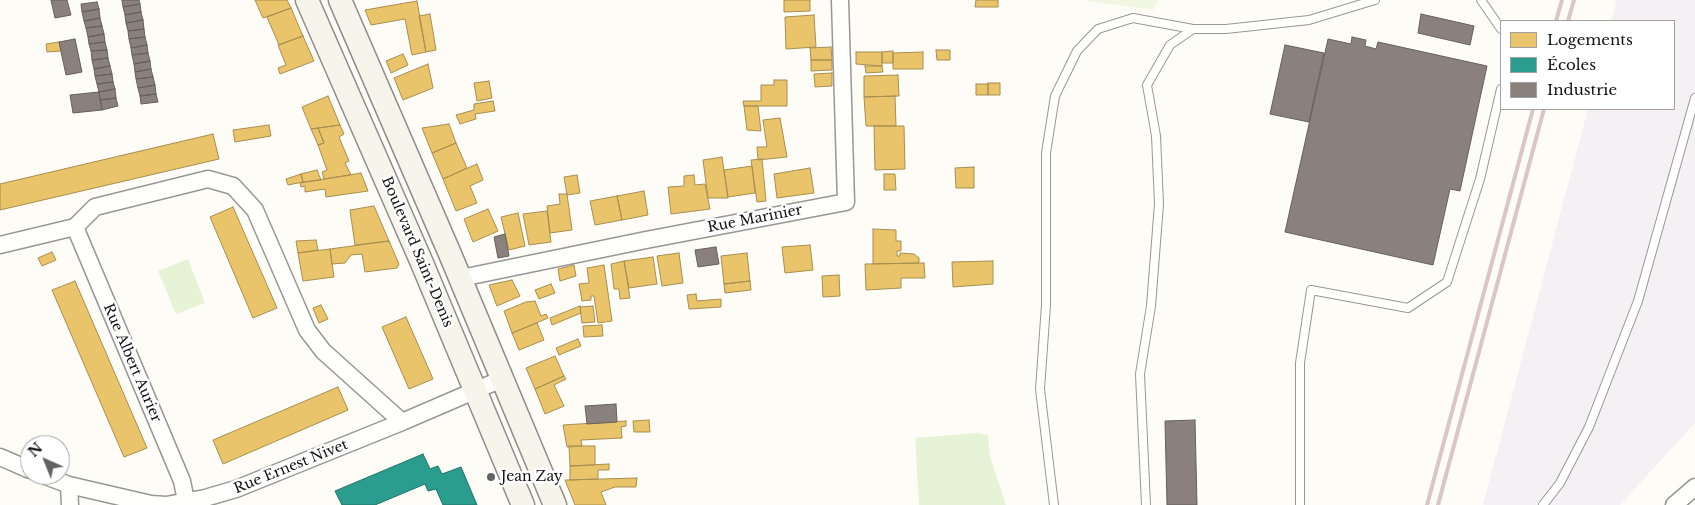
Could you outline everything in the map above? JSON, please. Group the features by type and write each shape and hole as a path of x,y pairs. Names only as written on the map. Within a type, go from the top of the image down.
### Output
{"main road":[{"name":"Boulevard Saint-Denis","path":"308,0 523,505"},
{"path":"340,0 555,505"}],"street":[{"name":"Rue Marinier","path":"466,278 646,240 846,202 840,0"},
{"path":"0,245 75,227 95,206 208,179 233,186 255,210 307,330 322,351 402,422"},
{"name":"Rue Albert Aurier","path":"75,227 182,481 186,501"},
{"name":"Rue Ernest Nivet","path":"70,485 151,504 166,505 236,489 402,422 502,379"},
{"path":"0,457 20,466"},
{"path":"70,485 70,505"},
{"path":"1674,505 1695,487"}],"lane":[{"path":"1054,505 1040,389 1046,305 1046,154 1055,96 1077,52 1098,29 1132,18 1193,29 1226,29 1309,20 1375,0"},
{"path":"1481,0 1500,28"},
{"path":"1146,505 1140,374 1151,306 1159,204 1156,136 1147,85 1170,45 1193,29"},
{"path":"1300,505 1300,364 1312,290 1408,308 1447,282 1480,179 1500,93"},
{"path":"1543,505 1560,483 1589,427 1638,301 1695,98"}],"shaded area":[{"path":"1617,0 1695,0 1695,423 1620,505 1483,505 1588,110 1675,110 1675,20 1611,20"}],"green space":[{"path":"1083,0 1159,0 1153,10"},
{"path":"188,259 205,303 176,314 158,271"},
{"path":"977,433 988,435 990,456 1006,505 919,505 915,438"}],"building: Logements":[{"path":"255,0 287,0 291,8 263,18"},
{"path":"784,0 810,0 810,11 784,12"},
{"path":"976,0 998,0 998,7 975,7"},
{"path":"417,1 426,52 412,55 405,19 371,25 365,10"},
{"path":"291,8 303,36 279,45 267,17"},
{"path":"430,14 436,50 426,52 419,16"},
{"path":"814,15 816,47 786,49 785,17"},
{"path":"303,36 314,61 280,74 278,68 286,65 278,45"},
{"path":"59,42 61,51 47,52 46,44"},
{"path":"831,47 832,60 811,60 810,48"},
{"path":"936,50 950,50 950,60 937,60"},
{"path":"893,51 893,63 882,63 882,52"},
{"path":"856,52 882,52 882,66 856,64"},
{"path":"923,52 923,69 893,69 893,53"},
{"path":"403,54 408,65 391,73 386,61"},
{"path":"811,60 832,60 832,70 811,71"},
{"path":"428,64 433,88 403,100 394,78"},
{"path":"865,66 882,66 883,72 866,73"},
{"path":"832,73 832,86 815,87 814,74"},
{"path":"898,75 899,96 864,97 864,76"},
{"path":"774,80 787,80 787,106 744,106 743,101 761,101 761,85 774,85"},
{"path":"489,81 492,98 477,101 474,83"},
{"path":"988,83 1000,83 1000,95 988,95"},
{"path":"976,84 988,84 988,95 976,95"},
{"path":"328,96 340,125 311,129 302,107"},
{"path":"895,96 896,126 866,126 864,97"},
{"path":"493,101 495,111 475,114 476,119 460,124 456,115 474,110 474,104"},
{"path":"744,106 758,106 761,131 747,130"},
{"path":"780,118 787,157 758,160 757,147 767,147 763,120"},
{"path":"449,124 456,143 432,153 422,128"},
{"path":"269,125 271,136 235,142 233,130"},
{"path":"340,125 344,134 339,137 349,161 345,163 351,175 324,179 322,172 327,170 318,145 324,143 318,128"},
{"path":"874,126 904,126 905,169 875,170"},
{"path":"318,128 324,143 318,145 311,129"},
{"path":"213,134 219,159 0,210 0,184"},
{"path":"456,143 467,168 443,179 432,153"},
{"path":"722,157 728,198 708,198 703,160"},
{"path":"762,159 766,201 757,202 751,160"},
{"path":"477,164 483,180 470,186 477,203 456,211 443,179"},
{"path":"752,166 755,193 728,197 724,170"},
{"path":"974,167 974,188 956,188 955,168"},
{"path":"810,168 814,193 777,198 774,174"},
{"path":"317,170 321,180 303,182 301,174"},
{"path":"361,173 368,191 326,197 325,189 305,192 305,186 301,187 300,183"},
{"path":"301,174 303,182 288,185 286,179"},
{"path":"884,174 895,174 896,190 884,190"},
{"path":"577,175 580,193 567,195 564,177"},
{"path":"694,175 695,185 705,184 710,209 671,214 668,187 684,186 684,176"},
{"path":"644,191 648,215 622,220 617,196"},
{"path":"559,194 567,194 572,230 550,233 547,206 560,204"},
{"path":"617,196 622,220 595,225 590,201"},
{"path":"374,206 389,241 355,245 350,210"},
{"path":"233,207 277,308 253,318 210,217"},
{"path":"488,209 498,231 473,242 464,219"},
{"path":"547,211 551,242 529,245 523,214"},
{"path":"518,213 525,246 509,250 501,217"},
{"path":"873,229 896,230 896,241 901,241 901,251 897,251 897,256 900,256 900,253 914,254 919,258 919,263 873,264"},
{"path":"316,240 318,250 298,253 296,241"},
{"path":"389,241 399,264 397,268 365,272 362,254 351,255 345,263 332,264 330,249"},
{"path":"810,245 813,270 785,273 782,247"},
{"path":"330,249 334,277 303,281 298,253"},
{"path":"52,252 56,260 42,266 38,258"},
{"path":"679,253 683,283 662,286 657,256"},
{"path":"747,253 750,281 724,284 721,256"},
{"path":"653,257 657,284 629,288 624,261"},
{"path":"624,261 630,298 620,299 619,289 614,289 611,264"},
{"path":"993,261 993,284 953,287 952,262"},
{"path":"924,263 925,278 901,278 901,288 866,290 865,264"},
{"path":"574,265 576,276 560,281 558,269"},
{"path":"604,265 612,321 598,323 594,296 591,296 591,300 582,301 579,284 589,283 587,268"},
{"path":"839,275 840,296 823,297 822,276"},
{"path":"512,280 520,296 497,306 489,285"},
{"path":"75,281 147,448 124,457 52,290"},
{"path":"750,281 751,290 725,293 724,284"},
{"path":"551,284 555,293 539,299 535,290"},
{"path":"696,294 697,301 721,299 721,307 689,309 687,295"},
{"path":"535,301 541,316 546,314 548,318 512,333 504,311 526,302"},
{"path":"321,305 328,319 319,323 313,308"},
{"path":"580,306 581,313 552,325 550,318"},
{"path":"593,306 595,322 582,323 580,307"},
{"path":"406,317 433,379 409,389 382,327"},
{"path":"537,323 544,340 519,350 512,333"},
{"path":"602,325 603,336 584,337 583,326"},
{"path":"578,339 581,346 559,355 556,348"},
{"path":"555,356 564,376 535,389 526,368"},
{"path":"564,376 566,379 554,385 564,406 545,414 535,389"},
{"path":"338,387 348,410 223,464 213,440"},
{"path":"649,420 650,432 634,432 633,421"},
{"path":"626,421 626,426 621,427 622,438 581,440 582,446 567,447 563,425"},
{"path":"569,446 595,446 595,465 570,466"},
{"path":"609,464 609,470 598,470 598,479 570,480 570,466"},
{"path":"637,478 636,487 615,487 601,492 606,505 575,505 565,480"}],"building: Écoles":[{"path":"423,454 430,469 438,466 442,474 461,467 477,505 443,505 436,489 428,491 425,484 375,505 342,505 335,491"}],"building: Industrie":[{"path":"51,0 67,0 71,15 55,18"},
{"path":"122,0 139,0 140,4 123,7"},
{"path":"97,2 99,9 82,12 81,4"},
{"path":"140,4 141,12 125,15 123,7"},
{"path":"99,9 100,18 84,21 82,12"},
{"path":"141,12 143,20 126,23 125,15"},
{"path":"1421,14 1474,26 1470,45 1418,33"},
{"path":"100,18 102,26 86,28 84,21"},
{"path":"143,20 144,29 128,31 126,23"},
{"path":"102,26 104,34 88,37 86,28"},
{"path":"144,29 145,37 129,39 128,31"},
{"path":"104,34 105,42 89,44 88,37"},
{"path":"145,37 147,45 131,48 129,39"},
{"path":"1352,37 1366,40 1365,46 1376,49 1378,42 1487,66 1460,191 1450,189 1433,265 1285,232 1328,39 1351,44"},
{"path":"75,39 82,72 66,75 59,42"},
{"path":"105,42 107,50 91,51 89,44"},
{"path":"147,45 148,53 132,55 131,48"},
{"path":"1285,45 1324,53 1309,122 1270,114"},
{"path":"107,50 108,58 92,60 91,51"},
{"path":"148,53 150,61 134,64 132,55"},
{"path":"108,58 110,66 94,69 92,60"},
{"path":"150,61 151,69 135,72 134,64"},
{"path":"110,66 112,74 95,76 94,69"},
{"path":"151,69 153,77 136,79 135,72"},
{"path":"112,74 113,82 97,84 95,76"},
{"path":"153,77 155,85 138,88 136,79"},
{"path":"113,82 115,89 99,92 97,84"},
{"path":"155,85 156,94 140,96 138,88"},
{"path":"115,89 116,98 100,100 99,92"},
{"path":"99,92 102,110 73,113 70,95"},
{"path":"156,94 158,102 141,104 140,96"},
{"path":"116,98 118,106 102,110 100,100"},
{"path":"505,234 509,256 498,258 494,237"},
{"path":"716,247 719,264 698,267 695,250"},
{"path":"616,404 617,422 587,424 585,406"},
{"path":"1195,420 1197,505 1167,505 1165,421"}],"railway":[{"path":"1556,20 1562,0"},
{"path":"1568,20 1574,0"},
{"path":"1427,505 1533,110"},
{"path":"1438,505 1544,110"}],"place":[{"name":"Jean Zay","path":"491,477"}]}
